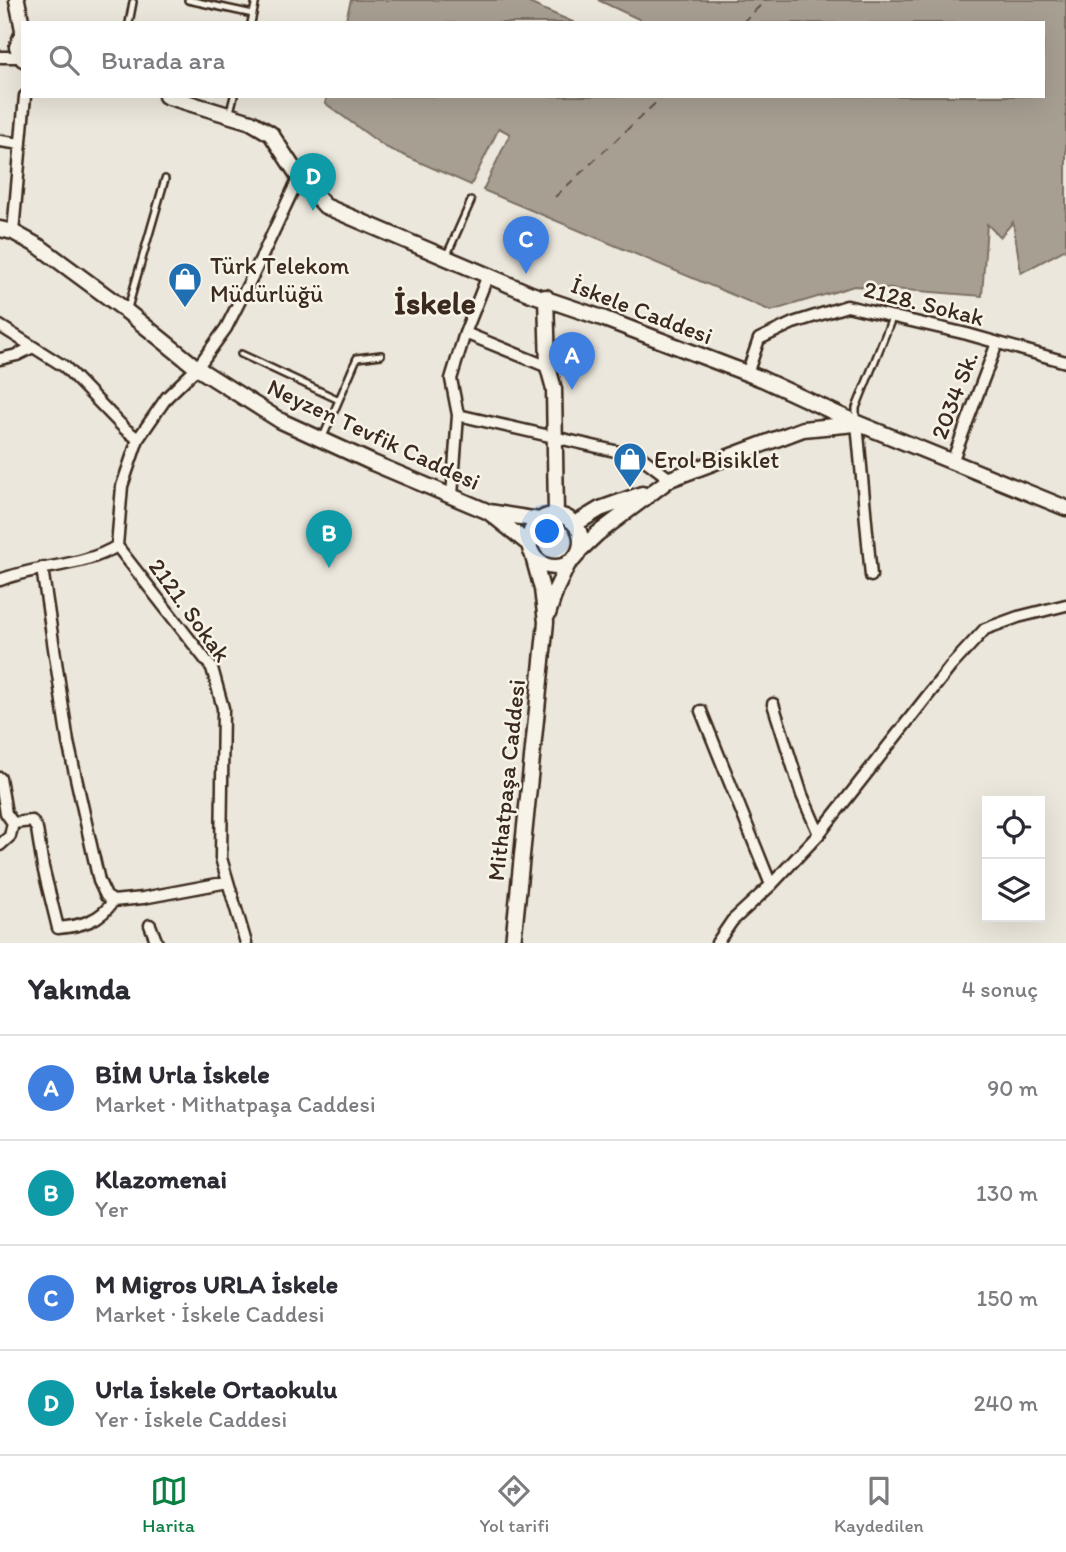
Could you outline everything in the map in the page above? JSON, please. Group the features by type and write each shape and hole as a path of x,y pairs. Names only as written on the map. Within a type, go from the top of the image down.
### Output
{"street":[{"path":"17,0 21,21"},
{"path":"21,36 17,47 21,56"},
{"path":"0,57 21,58"},
{"path":"6,230 21,144 25,98"},
{"name":"İskele Caddesi","path":"173,98 251,122 271,134 299,177 325,206 545,298 747,373 857,424"},
{"path":"0,141 21,144"},
{"name":"2121. Sokak","path":"246,943 220,858 223,708 212,668 117,547 122,486 138,439 167,397 197,368 226,328 256,271 299,177"},
{"name":"Neyzen Tevfik Caddesi","path":"6,230 40,247 127,311 197,368 281,421 489,512"},
{"path":"452,496 458,415 452,379 465,333 488,275"},
{"path":"545,298 548,367 554,389 556,515"},
{"name":"2128. Sokak","path":"747,373 754,337 847,306 967,334 1066,362"},
{"path":"0,326 65,367 138,439"},
{"path":"465,333 548,367"},
{"name":"2034 Sk.","path":"951,462 997,343"},
{"path":"0,359 33,347"},
{"path":"458,415 641,457 670,479"},
{"path":"857,424 871,576"},
{"path":"546,622 556,589 569,562 597,534 656,489 670,479 803,429 857,424 1066,508"},
{"path":"575,524 600,509 656,489"},
{"path":"489,512 539,520 556,515 563,516 575,524 581,537 579,551"},
{"path":"489,512 544,564 553,566 569,562"},
{"path":"539,520 531,531 531,549 542,589 546,622"},
{"path":"0,580 100,555 117,547"},
{"path":"42,568 68,742 99,881 106,896 113,901 143,898 228,882"},
{"path":"717,943 732,921 771,885 819,834 951,666 985,629 1018,617 1066,605"},
{"name":"Mithatpaşa Caddesi","path":"513,943 546,622"},
{"path":"773,704 802,795 819,834"},
{"path":"701,711 771,885"},
{"path":"0,778 6,813 13,823 10,836 0,845"},
{"path":"13,823 32,821 37,829 58,928 96,920 113,901"},
{"path":"150,925 157,943"}],"lane":[{"path":"188,0 253,14"},
{"path":"251,21 256,0"},
{"path":"129,21 133,2"},
{"path":"229,115 233,98"},
{"path":"127,311 165,178"},
{"path":"446,257 471,201"},
{"path":"857,424 856,408 892,318"},
{"path":"241,354 339,400"},
{"path":"322,440 357,358 381,355"}],"shaded area":[{"path":"351,0 522,0 570,21 346,21"},
{"path":"598,0 1066,0 1066,249 1021,273 1013,222 1000,237 987,224 982,296 854,286 771,311 483,190 510,134 499,128 471,185 385,147 325,103 326,98 1045,98 1045,21 643,21"}],"ferry route":[{"path":"744,21 766,0"},
{"path":"555,197 661,98"}],"place":[{"name":"Urla İskele Ortaokulu","path":"313,211"},
{"name":"M Migros URLA İskele","path":"526,274"},
{"name":"Türk Telekom Müdürlüğü","path":"185,309"},
{"name":"BİM Urla İskele","path":"572,390"},
{"name":"Erol Bisiklet","path":"630,489"},
{"name":"Klazomenai","path":"329,568"}],"district":[{"name":"İskele","path":"435,303"}]}
